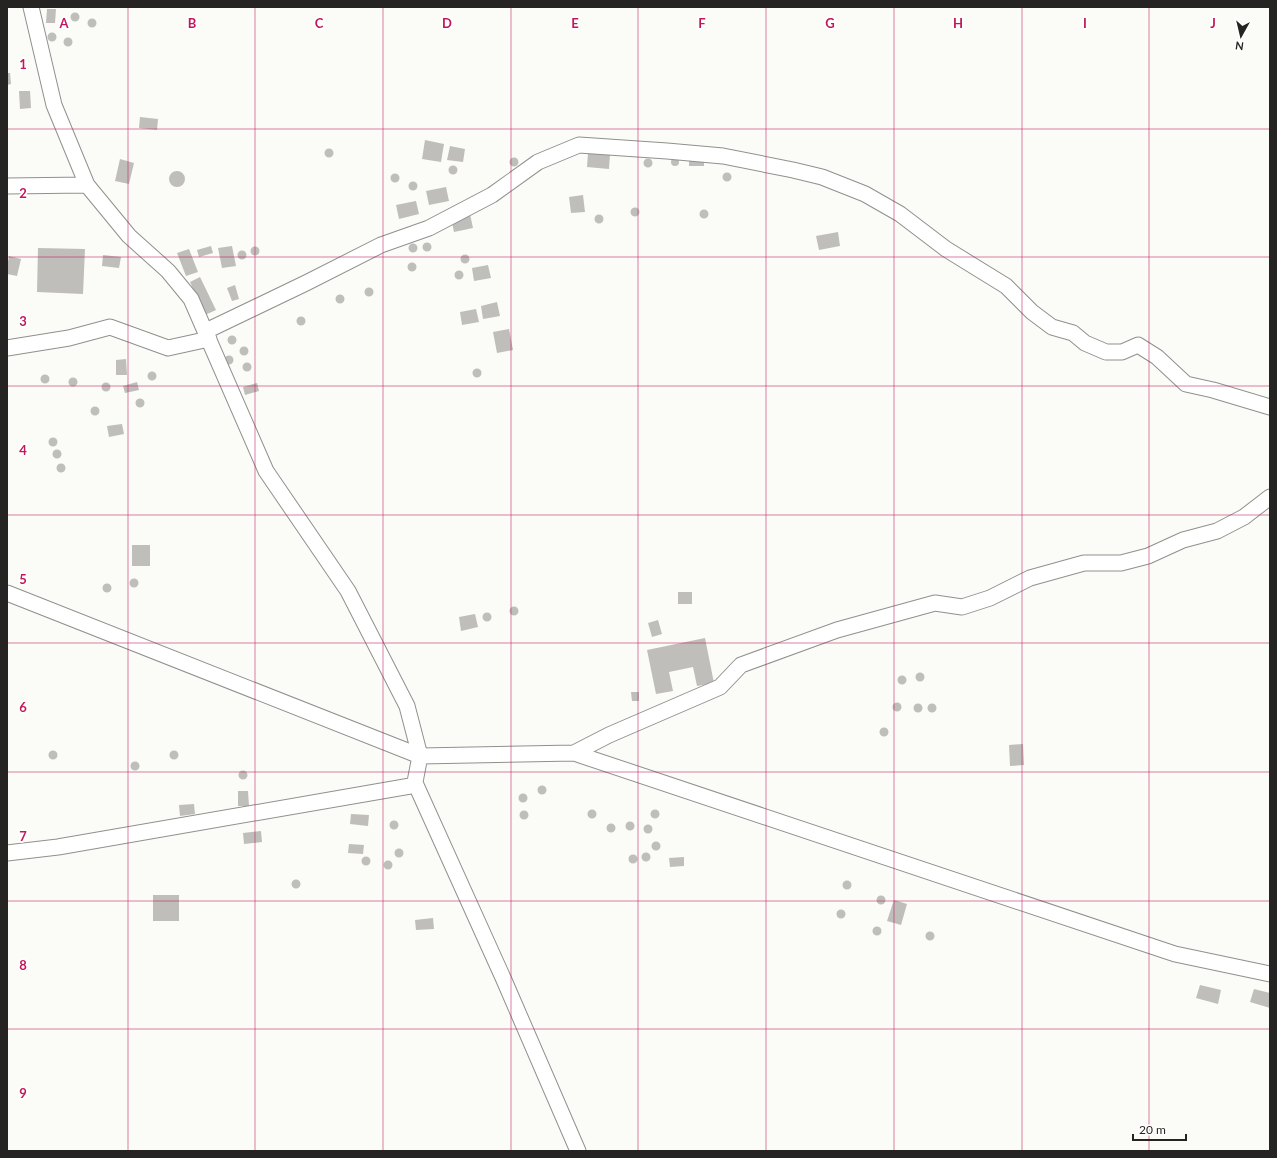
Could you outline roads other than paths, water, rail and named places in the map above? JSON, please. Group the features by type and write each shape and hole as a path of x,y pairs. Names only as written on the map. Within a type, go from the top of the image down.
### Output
{"street":[{"path":"31,7 54,105 87,185 129,236 168,271 192,299 266,471 348,591 407,706 420,756 415,782 416,785 504,980 578,1151"},
{"path":"7,348 69,338 110,327 168,348 207,335 381,245 429,228 492,195 538,162 579,145 724,156 822,177 865,194 900,214 946,249 1006,286 1032,312 1052,327 1073,333 1085,343 1106,352 1122,352 1138,345 1157,357 1186,384 1213,390 1270,407"},
{"path":"7,186 87,185"},
{"path":"574,753 609,734 720,687 741,665 837,630 935,603 962,607 990,598 1030,578 1084,563 1121,563 1148,556 1183,540 1217,531 1244,516 1270,497"},
{"path":"7,593 420,756 574,753 1175,954 1270,974"},
{"path":"7,853 58,847 416,785"}]}
